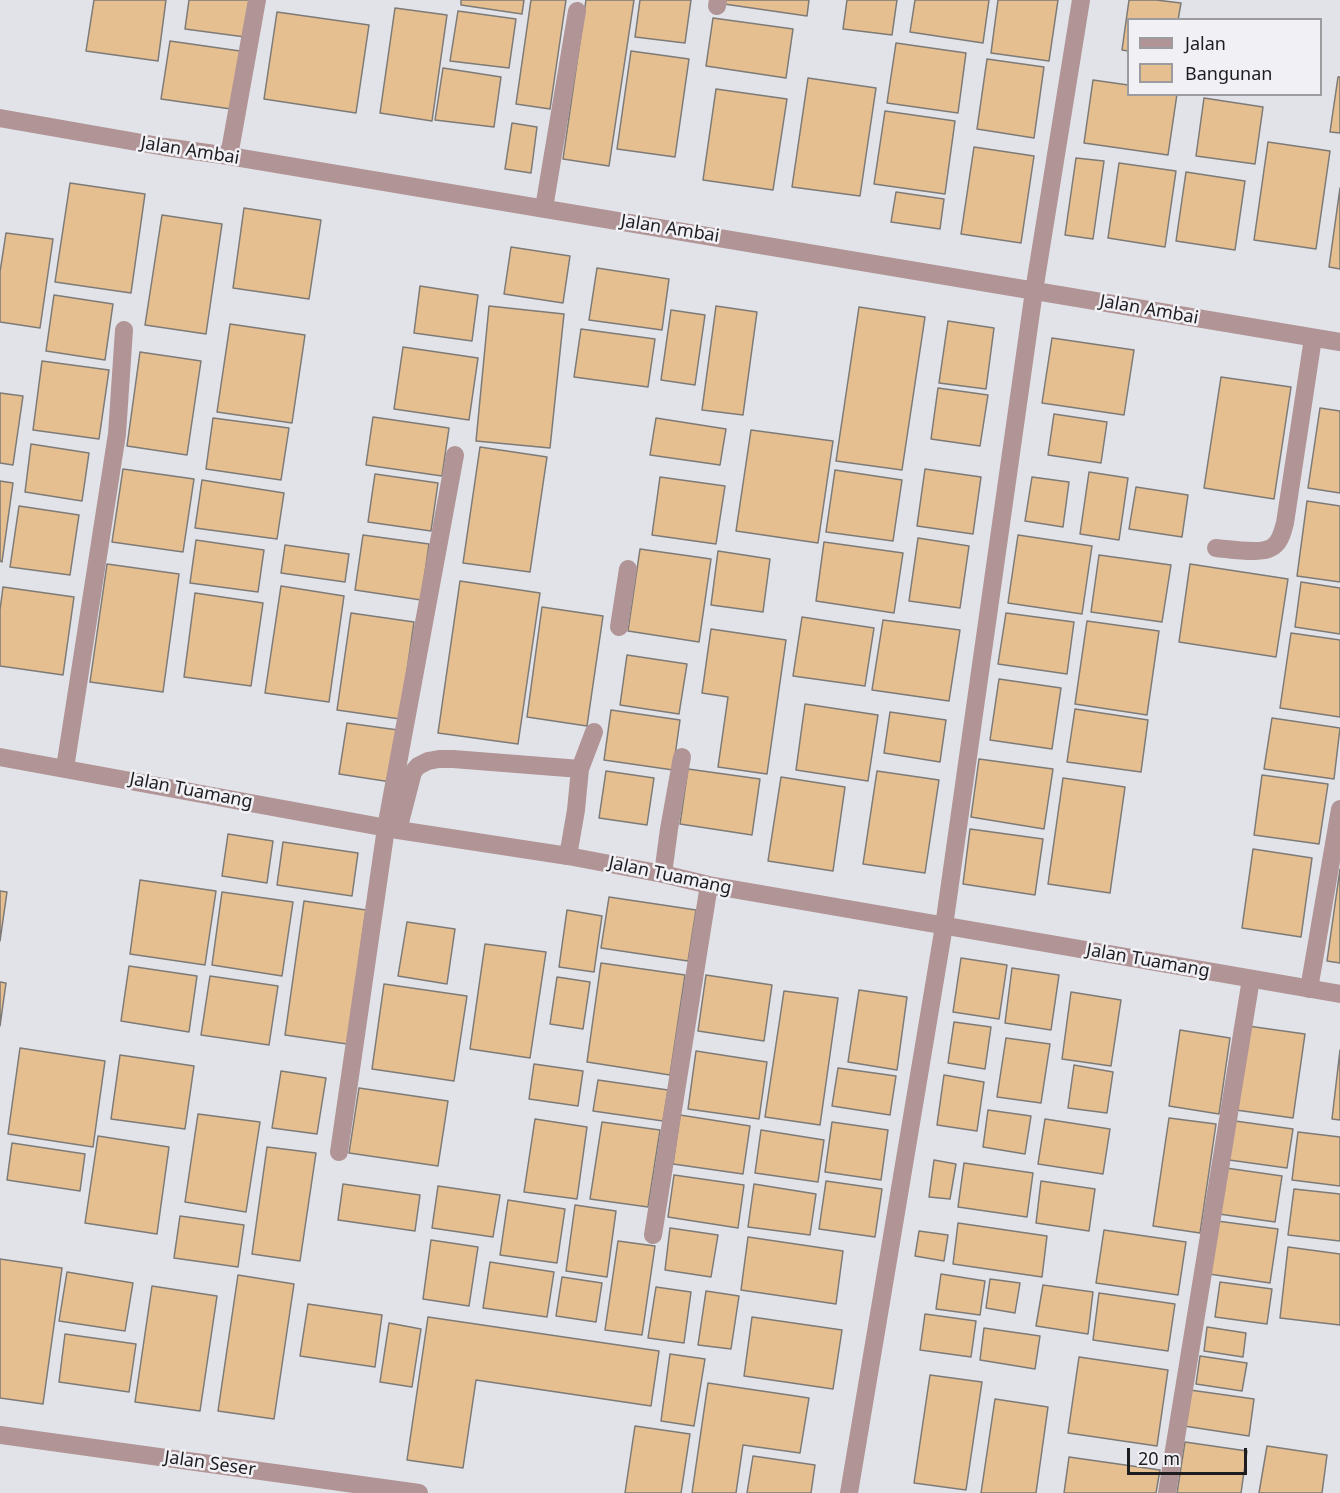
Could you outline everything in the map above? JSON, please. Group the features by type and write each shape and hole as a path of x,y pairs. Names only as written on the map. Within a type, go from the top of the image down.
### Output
{"street":[{"path":"229,156 258,0"},
{"path":"849,1493 944,926 1034,291 1081,0"},
{"path":"544,208 577,11"},
{"name":"Jalan Ambai","path":"0,118 1340,342"},
{"path":"65,768 117,434 124,330"},
{"path":"1216,548 1260,551 1271,548 1279,540 1285,523 1313,338"},
{"path":"339,1152 455,455"},
{"path":"619,627 628,569"},
{"path":"568,856 580,769 594,732"},
{"name":"Jalan Tuamang","path":"0,757 392,829 568,856 709,885 1340,994"},
{"path":"663,874 682,757"},
{"path":"392,829 413,772 418,766 428,761 453,759 580,769"},
{"path":"1309,989 1340,809"},
{"path":"653,1235 709,885"},
{"path":"1167,1493 1251,979"},
{"name":"Jalan Seser","path":"0,1436 419,1493"}],"building":[{"path":"94,0 166,0 158,61 86,51"},
{"path":"189,0 251,0 245,37 185,29"},
{"path":"461,0 524,0 522,14 461,5"},
{"path":"531,0 566,0 550,109 516,104"},
{"path":"586,0 634,0 609,166 563,159"},
{"path":"640,0 691,0 685,43 635,37"},
{"path":"725,0 809,0 807,16 724,4"},
{"path":"847,0 897,0 892,35 843,29"},
{"path":"915,0 989,0 983,43 910,32"},
{"path":"998,0 1058,0 1049,61 991,53"},
{"path":"1129,0 1181,3 1178,18 1127,18 1127,51 1122,50"},
{"path":"395,8 447,15 432,121 380,113"},
{"path":"458,11 516,19 509,68 450,61"},
{"path":"277,12 369,25 356,113 264,99"},
{"path":"713,18 793,29 786,78 706,66"},
{"path":"170,41 240,51 231,109 161,99"},
{"path":"896,43 966,53 958,113 887,103"},
{"path":"631,51 689,59 675,157 617,149"},
{"path":"987,59 1044,67 1034,138 977,129"},
{"path":"443,68 501,77 494,127 435,120"},
{"path":"1338,77 1340,77 1340,133 1330,132"},
{"path":"808,78 876,88 860,196 792,187"},
{"path":"1093,80 1127,85 1127,96 1177,96 1168,155 1084,143"},
{"path":"716,89 787,99 773,190 703,180"},
{"path":"1204,98 1263,107 1255,164 1196,156"},
{"path":"885,111 955,121 945,194 874,184"},
{"path":"512,123 537,127 531,173 505,169"},
{"path":"1268,142 1330,151 1316,249 1254,240"},
{"path":"974,147 1034,156 1021,243 961,234"},
{"path":"1076,158 1104,161 1093,239 1065,235"},
{"path":"1119,163 1176,171 1165,247 1108,238"},
{"path":"1186,172 1245,181 1235,250 1176,241"},
{"path":"70,183 145,194 131,293 55,282"},
{"path":"1340,188 1340,269 1329,267"},
{"path":"896,192 944,199 940,229 891,222"},
{"path":"244,208 321,220 309,299 233,288"},
{"path":"162,215 222,224 206,334 145,325"},
{"path":"6,233 53,239 40,328 0,322 0,272"},
{"path":"511,247 570,256 563,303 504,294"},
{"path":"597,268 669,279 662,330 589,320"},
{"path":"420,286 478,295 472,341 414,333"},
{"path":"54,295 113,304 105,360 46,351"},
{"path":"489,306 564,314 550,448 476,441"},
{"path":"716,306 757,312 743,415 702,410"},
{"path":"859,307 925,317 902,470 836,461"},
{"path":"671,310 705,315 695,385 661,380"},
{"path":"948,321 994,328 986,389 939,383"},
{"path":"230,324 305,335 292,423 217,412"},
{"path":"581,329 655,339 648,387 574,377"},
{"path":"1052,338 1134,350 1124,415 1042,403"},
{"path":"403,347 478,358 469,420 394,409"},
{"path":"140,352 201,361 187,455 127,446"},
{"path":"42,361 109,370 99,439 33,430"},
{"path":"1221,377 1291,387 1274,499 1204,488"},
{"path":"938,388 988,395 980,446 931,439"},
{"path":"0,393 23,396 13,465 0,463"},
{"path":"1320,408 1340,411 1340,493 1308,488"},
{"path":"1054,414 1107,422 1101,463 1048,455"},
{"path":"373,417 449,428 442,476 366,465"},
{"path":"213,418 289,428 281,480 206,469"},
{"path":"656,418 726,429 720,465 650,455"},
{"path":"751,430 833,441 818,543 736,531"},
{"path":"31,444 89,453 82,501 25,492"},
{"path":"480,447 547,457 530,572 463,563"},
{"path":"123,469 194,479 183,552 112,542"},
{"path":"925,469 981,477 973,534 917,526"},
{"path":"835,470 902,480 893,541 826,532"},
{"path":"1089,472 1128,478 1119,540 1080,534"},
{"path":"375,474 438,483 431,531 368,522"},
{"path":"660,477 725,486 716,544 652,535"},
{"path":"1032,477 1069,482 1063,527 1025,521"},
{"path":"202,480 284,493 277,539 195,528"},
{"path":"0,481 13,483 2,562 0,561"},
{"path":"1136,487 1188,495 1182,537 1129,529"},
{"path":"1307,501 1340,506 1340,582 1297,576"},
{"path":"19,506 79,515 70,575 10,567"},
{"path":"363,535 429,544 421,600 355,590"},
{"path":"1018,535 1092,546 1082,614 1008,603"},
{"path":"918,538 969,546 960,608 909,601"},
{"path":"196,540 264,550 258,592 190,583"},
{"path":"824,542 903,553 894,613 816,601"},
{"path":"285,545 349,554 345,582 281,573"},
{"path":"640,549 711,559 699,642 628,631"},
{"path":"718,551 770,559 763,612 711,605"},
{"path":"1099,555 1171,565 1162,622 1091,612"},
{"path":"107,564 179,574 163,692 90,682"},
{"path":"1190,564 1288,579 1276,657 1179,642"},
{"path":"460,581 540,593 518,744 438,733"},
{"path":"1301,582 1340,588 1340,634 1295,627"},
{"path":"281,586 344,596 329,702 265,693"},
{"path":"3,587 74,597 63,675 0,666 0,610"},
{"path":"195,593 263,603 251,686 184,677"},
{"path":"542,607 603,616 587,726 527,717"},
{"path":"351,613 414,622 400,719 337,710"},
{"path":"1006,613 1074,622 1067,674 998,664"},
{"path":"802,617 874,628 865,686 793,676"},
{"path":"883,620 960,630 949,701 872,690"},
{"path":"1087,621 1159,631 1147,715 1075,704"},
{"path":"711,629 786,640 767,774 718,767 728,697 702,693"},
{"path":"1291,633 1340,640 1340,717 1280,708"},
{"path":"627,655 687,664 679,714 620,705"},
{"path":"999,679 1061,688 1052,749 990,740"},
{"path":"805,704 878,715 868,781 796,770"},
{"path":"1075,709 1148,720 1141,772 1067,762"},
{"path":"611,710 680,720 673,770 604,760"},
{"path":"890,712 946,720 940,762 884,753"},
{"path":"1272,718 1340,728 1334,779 1264,769"},
{"path":"347,723 398,730 391,782 339,774"},
{"path":"979,759 1053,769 1044,829 971,817"},
{"path":"688,769 760,779 752,835 680,824"},
{"path":"606,771 654,778 647,825 599,818"},
{"path":"877,771 939,780 925,873 863,864"},
{"path":"1262,775 1328,784 1319,844 1254,835"},
{"path":"781,777 845,787 833,871 768,861"},
{"path":"1063,778 1125,787 1110,893 1048,884"},
{"path":"970,829 1043,839 1035,895 963,884"},
{"path":"228,834 273,841 267,883 222,876"},
{"path":"283,842 358,853 352,896 277,885"},
{"path":"1253,849 1312,858 1301,937 1242,928"},
{"path":"1340,869 1340,963 1327,961"},
{"path":"140,880 216,891 205,965 130,954"},
{"path":"0,891 7,892 0,941"},
{"path":"222,892 293,902 282,976 212,965"},
{"path":"609,897 696,910 688,961 601,948"},
{"path":"304,901 366,910 347,1044 285,1035"},
{"path":"567,910 602,916 594,972 559,967"},
{"path":"407,922 455,929 447,984 398,976"},
{"path":"485,944 546,952 530,1058 470,1049"},
{"path":"961,958 1007,965 999,1019 953,1012"},
{"path":"601,963 685,975 670,1075 587,1062"},
{"path":"129,966 197,976 189,1032 121,1021"},
{"path":"1012,968 1059,975 1051,1030 1005,1023"},
{"path":"706,975 772,985 764,1041 698,1031"},
{"path":"210,976 278,986 269,1045 201,1035"},
{"path":"557,977 590,982 583,1029 550,1024"},
{"path":"0,982 6,983 0,1026"},
{"path":"384,984 467,996 454,1081 372,1069"},
{"path":"859,990 907,997 897,1070 848,1062"},
{"path":"784,991 838,998 820,1125 765,1117"},
{"path":"1071,992 1121,1000 1111,1066 1062,1059"},
{"path":"954,1022 991,1027 985,1069 948,1063"},
{"path":"1248,1026 1305,1034 1293,1118 1236,1110"},
{"path":"1180,1030 1230,1038 1219,1114 1169,1106"},
{"path":"1006,1038 1050,1044 1041,1103 997,1097"},
{"path":"20,1048 105,1061 93,1147 8,1134"},
{"path":"1340,1050 1340,1120 1332,1119"},
{"path":"696,1051 767,1062 759,1119 688,1109"},
{"path":"120,1055 194,1066 185,1129 111,1119"},
{"path":"534,1064 583,1071 578,1106 529,1099"},
{"path":"1074,1065 1113,1072 1107,1113 1068,1108"},
{"path":"838,1068 896,1076 890,1115 832,1106"},
{"path":"281,1071 326,1078 317,1134 272,1128"},
{"path":"944,1075 984,1082 977,1131 937,1125"},
{"path":"598,1080 668,1090 663,1121 593,1111"},
{"path":"359,1088 448,1101 438,1166 349,1153"},
{"path":"988,1110 1031,1116 1025,1154 983,1147"},
{"path":"198,1114 260,1122 246,1212 185,1202"},
{"path":"680,1115 750,1126 743,1174 673,1164"},
{"path":"1169,1118 1216,1124 1200,1233 1153,1226"},
{"path":"535,1119 587,1127 577,1199 524,1192"},
{"path":"1045,1119 1110,1129 1103,1174 1038,1164"},
{"path":"1235,1121 1293,1129 1287,1168 1229,1160"},
{"path":"602,1122 660,1130 648,1207 590,1199"},
{"path":"832,1122 888,1130 881,1180 825,1172"},
{"path":"761,1130 824,1140 818,1182 755,1173"},
{"path":"1298,1132 1340,1137 1340,1186 1292,1180"},
{"path":"98,1136 169,1147 157,1234 85,1223"},
{"path":"12,1143 85,1154 80,1191 7,1180"},
{"path":"267,1147 316,1153 300,1261 252,1254"},
{"path":"934,1160 956,1164 950,1199 929,1197"},
{"path":"964,1163 1033,1173 1027,1217 958,1207"},
{"path":"1226,1168 1282,1176 1275,1222 1219,1214"},
{"path":"674,1175 744,1185 738,1228 668,1217"},
{"path":"826,1181 882,1189 875,1237 819,1229"},
{"path":"1041,1181 1095,1189 1089,1231 1036,1223"},
{"path":"343,1184 420,1195 415,1231 338,1220"},
{"path":"754,1184 816,1194 810,1235 748,1227"},
{"path":"438,1186 500,1195 493,1237 432,1228"},
{"path":"1294,1189 1340,1194 1340,1241 1288,1235"},
{"path":"508,1200 565,1209 557,1263 500,1255"},
{"path":"575,1205 616,1211 607,1277 566,1271"},
{"path":"180,1216 244,1225 238,1267 174,1258"},
{"path":"1217,1221 1278,1229 1270,1283 1209,1274"},
{"path":"958,1223 1047,1236 1042,1277 953,1264"},
{"path":"670,1228 718,1235 711,1277 665,1270"},
{"path":"1104,1230 1186,1242 1178,1295 1096,1283"},
{"path":"919,1231 948,1235 944,1261 915,1256"},
{"path":"748,1237 843,1251 836,1304 741,1290"},
{"path":"431,1240 478,1247 469,1306 423,1299"},
{"path":"618,1241 655,1246 642,1335 605,1330"},
{"path":"1288,1247 1340,1254 1340,1325 1280,1318"},
{"path":"0,1259 62,1268 43,1404 0,1398"},
{"path":"490,1262 554,1272 547,1317 483,1308"},
{"path":"67,1272 133,1283 125,1331 59,1321"},
{"path":"941,1274 985,1281 980,1315 936,1309"},
{"path":"238,1275 294,1284 274,1419 218,1411"},
{"path":"562,1277 602,1283 596,1322 556,1316"},
{"path":"990,1279 1020,1283 1015,1313 986,1308"},
{"path":"1220,1282 1272,1289 1267,1324 1215,1317"},
{"path":"1043,1285 1093,1292 1088,1334 1036,1326"},
{"path":"152,1286 217,1296 200,1411 135,1402"},
{"path":"656,1287 691,1292 684,1343 648,1338"},
{"path":"706,1291 739,1296 731,1349 698,1345"},
{"path":"1099,1293 1175,1304 1168,1351 1093,1340"},
{"path":"308,1304 382,1315 375,1367 300,1356"},
{"path":"925,1314 976,1321 971,1357 920,1350"},
{"path":"428,1317 659,1351 651,1406 476,1380 463,1468 407,1460"},
{"path":"752,1317 842,1330 833,1389 744,1376"},
{"path":"389,1323 421,1329 412,1387 380,1382"},
{"path":"1207,1327 1246,1333 1243,1357 1204,1351"},
{"path":"984,1328 1040,1336 1035,1369 980,1360"},
{"path":"65,1334 136,1344 129,1392 59,1382"},
{"path":"670,1354 705,1359 694,1426 661,1421"},
{"path":"1200,1356 1247,1363 1242,1391 1196,1384"},
{"path":"1079,1357 1168,1370 1157,1446 1068,1433"},
{"path":"930,1375 982,1382 966,1490 914,1483"},
{"path":"708,1383 809,1398 800,1453 743,1445 736,1493 692,1493"},
{"path":"1190,1390 1254,1399 1249,1436 1184,1426"},
{"path":"995,1399 1048,1407 1036,1493 981,1493"},
{"path":"635,1426 690,1434 681,1493 625,1493"},
{"path":"1185,1442 1247,1451 1241,1493 1177,1493"},
{"path":"1267,1446 1327,1455 1322,1493 1259,1493"},
{"path":"753,1456 815,1465 811,1493 747,1493"},
{"path":"1069,1457 1160,1470 1156,1493 1064,1493"}]}
